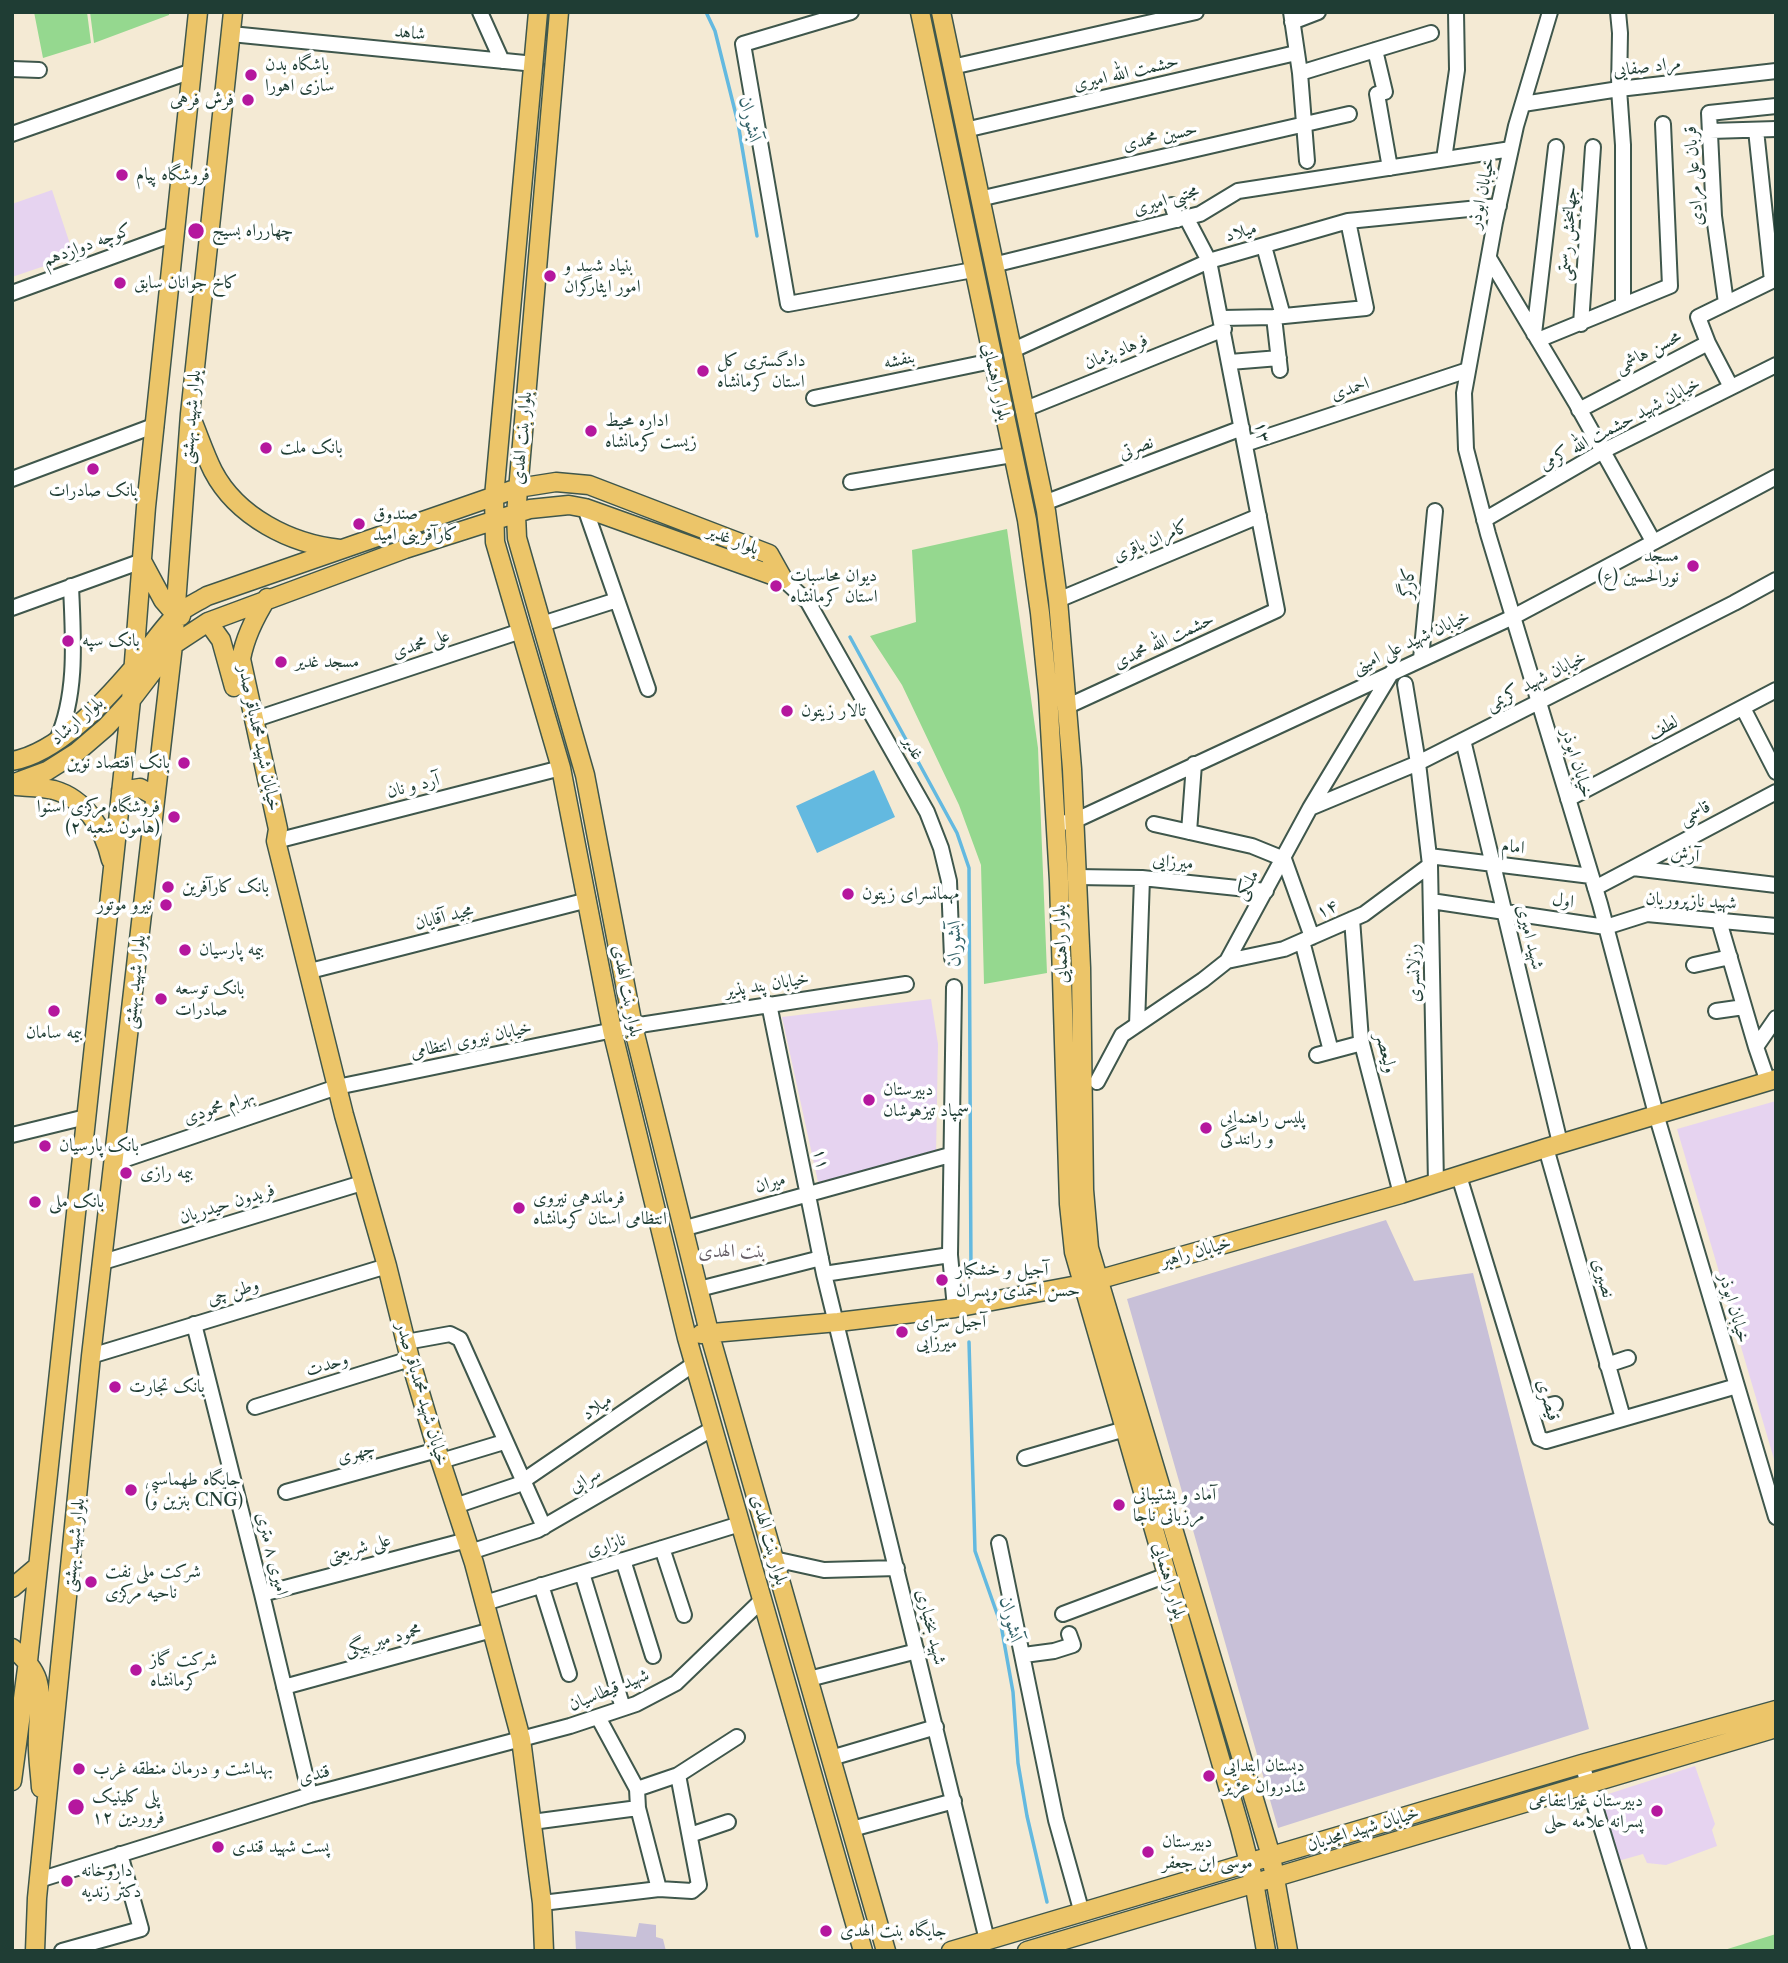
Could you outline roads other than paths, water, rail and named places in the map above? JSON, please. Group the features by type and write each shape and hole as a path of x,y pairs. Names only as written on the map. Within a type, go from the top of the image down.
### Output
{"main road":[{"name":"بلوار شهید بهشتی","path":"13,1772 29,1661 131,701 142,561 198,12"},
{"name":"بلوار شهید بهشتی","path":"35,1951 39,1880 91,1356 173,645 190,414 233,12"},
{"name":"بلوار بنت الهدی","path":"538,12 494,497 495,542 561,768 612,1030 687,1338 863,1951"},
{"name":"بلوار بنت الهدی","path":"559,12 518,488 517,538 585,775 633,1026 682,1229 886,1951"},
{"name":"بلوار راهنمایی","path":"920,12 1027,520 1040,613 1048,694 1055,824 1069,1204 1074,1252 1091,1281 1271,1856 1288,1951"},
{"name":"بلوار راهنمایی","path":"941,12 1044,503 1058,600 1068,706 1074,821 1082,995 1084,1190 1091,1281 1125,1429 1254,1882 1266,1951"},
{"path":"190,414 214,473 223,488 242,506 274,529 321,547 344,549"},
{"name":"بلوار غدیر","path":"176,615 207,596 518,488 556,482 589,485 769,554 783,579"},
{"name":"بلوار غدیر","path":"173,645 208,622 267,598 405,549 544,506 569,505 585,508 783,579"},
{"path":"142,561 163,600 176,615 208,622"},
{"name":"خیابان شهید محمدباقر صدر","path":"267,598 257,613 241,659 278,829 276,841 362,1183 387,1266 408,1351 485,1602 521,1739 542,1903 544,1951"},
{"name":"بلوار ارشاد","path":"12,761 42,751 95,708 133,668 176,615"},
{"name":"خیابان شهید محمدباقر صدر","path":"208,622 221,639 229,662 267,832 276,841"},
{"name":"بلوار ارشاد","path":"12,784 47,771 77,752 106,727 131,701 173,645"},
{"path":"12,784 54,790 84,807 98,825 108,846 113,867"},
{"path":"121,791 140,788 155,796"},
{"name":"خیابان راهبر","path":"687,1338 709,1332 838,1322 955,1308 1091,1281 1436,1184 1553,1145 1772,1080"},
{"path":"12,1588 38,1566"},
{"path":"12,1648 29,1661 40,1691 37,1739 45,1833"},
{"name":"خیابان شهید امجدیان","path":"951,1951 1582,1763 1776,1710"},
{"path":"801,1731 822,1725"},
{"name":"خیابان شهید امجدیان","path":"1031,1950 1275,1875 1776,1728"},
{"path":"848,1951 855,1921"}],"street":[{"path":"480,12 502,61"},
{"path":"851,12 743,44 788,304 973,270"},
{"path":"951,67 1196,12"},
{"path":"1307,161 1300,73 1291,17 1318,12"},
{"path":"1444,159 1457,70 1456,12"},
{"name":"خیابان ابوذر","path":"1550,12 1511,149 1489,258 1464,393 1466,449 1484,520 1606,927 1656,1114 1776,1517"},
{"path":"1618,12 1623,145 1623,304"},
{"path":"1300,73 1431,33"},
{"name":"شاهد","path":"231,34 535,64"},
{"path":"1374,50 1385,92 1377,94 1390,168"},
{"name":"حشمت الله امیری","path":"965,130 1296,53"},
{"path":"12,69 39,70"},
{"path":"12,134 192,71"},
{"name":"مراد صفایی","path":"1523,104 1619,89 1776,71"},
{"name":"قربان علی مرادی","path":"1726,303 1714,216 1709,113 1776,106"},
{"name":"حسین محمدی","path":"979,199 1349,114"},
{"path":"1536,337 1581,324 1670,286 1663,124"},
{"path":"1710,131 1776,129"},
{"path":"1756,130 1774,280"},
{"path":"1536,337 1556,147"},
{"name":"جهانبخش رستمی","path":"1581,324 1593,147"},
{"name":"مجتبی امیری","path":"993,265 1178,214 1200,214 1238,191 1511,149"},
{"name":"میلاد","path":"1011,351 1209,261 1348,221 1499,206"},
{"name":"۱۳","path":"1178,214 1209,261 1277,610"},
{"path":"1223,324 1366,308 1348,221"},
{"name":"کوچه دوازدهم","path":"12,293 174,234"},
{"path":"1230,362 1280,364 1278,316 1264,246"},
{"path":"1489,258 1653,541"},
{"name":"محسن هاشمی","path":"1579,410 1708,343 1698,317 1774,280"},
{"name":"فرهاد پژمان","path":"1023,410 1223,324"},
{"path":"1708,343 1731,387"},
{"name":"بنفشه","path":"814,398 992,360"},
{"name":"خیابان شهید حشمت الله کرمی","path":"1484,520 1603,451 1776,365"},
{"name":"احمدی","path":"1245,444 1468,370"},
{"path":"12,479 156,425"},
{"name":"نصرتی","path":"1044,503 1242,428"},
{"path":"851,482 1012,455"},
{"name":"خیابان شهید علی امینی","path":"1055,824 1074,821 1513,617 1776,477"},
{"path":"585,508 648,689"},
{"name":"کارگر","path":"1421,659 1435,510"},
{"name":"کامران باقری","path":"1058,600 1259,516"},
{"path":"12,608 142,561"},
{"name":"غدیر","path":"783,579 808,602 927,812 941,848 949,881 952,958"},
{"name":"خیابان شهید کریمی","path":"1310,808 1418,763 1776,580"},
{"path":"56,742 64,725 73,661 71,586"},
{"path":"542,624 617,600"},
{"name":"حشمت الله محمدی","path":"1068,706 1277,610"},
{"name":"علی محمدی","path":"253,720 521,631"},
{"name":"ملکی","path":"1097,1082 1122,1035 1203,981 1227,961 1310,808 1392,672"},
{"name":"رزلانسری","path":"1405,684 1418,763 1429,861 1436,1184"},
{"name":"لطف","path":"1568,799 1776,691"},
{"path":"1743,708 1776,772"},
{"name":"شهید امیری","path":"1463,740 1504,912 1553,1145"},
{"path":"1189,832 1194,764"},
{"name":"آرد و نان","path":"276,841 561,768"},
{"name":"قاسمی","path":"1633,868 1776,792"},
{"path":"1154,824 1252,846 1284,859 1307,939 1324,1053 1362,1043"},
{"name":"امام","path":"1429,861 1493,864 1593,882"},
{"name":"۱۴","path":"1227,961 1284,949 1364,914 1429,861"},
{"path":"1593,882 1633,868"},
{"name":"آرش","path":"1633,868 1776,885"},
{"name":"میرزایی","path":"1076,877 1142,878 1266,891"},
{"path":"1137,1025 1142,878"},
{"name":"مجید آقایان","path":"310,971 588,900"},
{"name":"اول","path":"1431,901 1606,927"},
{"name":"شهید نازپروریان","path":"1606,927 1647,914 1776,926"},
{"name":"ولیعصر","path":"1352,919 1362,1043 1401,1194"},
{"path":"1719,921 1756,1047 1772,1080"},
{"path":"1694,965 1730,957"},
{"name":"خیابان پند پذیر","path":"612,1030 906,984"},
{"path":"954,987 950,1255 955,1308"},
{"name":"۱۱","path":"769,1004 824,1274 838,1322"},
{"path":"1716,1012 1744,1007"},
{"path":"1756,1047 1776,1018"},
{"name":"خیابان نیروی انتظامی","path":"337,1087 612,1030"},
{"name":"بهرام محمودی","path":"114,1163 337,1087"},
{"path":"12,1135 86,1117"},
{"name":"نصیری","path":"1553,1145 1607,1365 1623,1418"},
{"name":"میران","path":"682,1229 808,1192 950,1155"},
{"name":"قیصری","path":"1460,1176 1539,1438 1543,1440 1737,1386"},
{"name":"فریدون حیدریان","path":"103,1262 362,1183"},
{"path":"824,1274 950,1255"},
{"path":"699,1289 821,1258"},
{"name":"وطن چی","path":"91,1356 387,1266"},
{"name":"شهید بختیاری","path":"838,1322 987,1940"},
{"name":"امیری ۸ متری","path":"194,1324 310,1795"},
{"path":"408,1351 450,1334 460,1339 544,1527"},
{"name":"وحدت","path":"255,1407 408,1351"},
{"path":"1607,1365 1628,1357"},
{"name":"میلاد","path":"456,1506 522,1482 694,1364"},
{"path":"1531,1410 1555,1404"},
{"name":"سرابی","path":"468,1546 544,1527 712,1429"},
{"path":"1025,1458 1125,1429"},
{"name":"چهری","path":"286,1492 504,1442"},
{"name":"نازاری","path":"485,1602 740,1524"},
{"path":"999,1543 1056,1820 1082,1913"},
{"name":"علی شریعتی","path":"262,1594 468,1546"},
{"path":"662,1548 684,1615"},
{"path":"774,1559 824,1570 897,1568"},
{"path":"624,1560 653,1656"},
{"path":"582,1573 623,1708"},
{"path":"1063,1614 1167,1575"},
{"path":"541,1585 569,1674"},
{"name":"شهید قیطاسیان","path":"521,1739 623,1708 676,1683 762,1600"},
{"name":"محمود میر بیگی","path":"284,1688 492,1630"},
{"path":"1024,1655 1073,1645 1069,1634"},
{"path":"809,1678 917,1651"},
{"path":"598,1717 637,1789 638,1808 659,1889"},
{"path":"831,1758 936,1727"},
{"path":"637,1789 678,1775 737,1737"},
{"name":"قندی","path":"39,1880 310,1795 521,1739"},
{"path":"1582,1763 1639,1951"},
{"path":"542,1903 659,1889 692,1891 699,1885 678,1775"},
{"path":"852,1829 954,1801"},
{"path":"533,1822 638,1808"},
{"path":"690,1835 728,1822"},
{"path":"62,1951 141,1929 120,1854"}],"water":[{"path":"874,770 895,817 817,853 796,806"}],"waterway":[{"name":"آبشوران","path":"706,12 715,31 738,123 757,236"},
{"name":"آبشوران","path":"850,637 957,833 969,868 971,1277"},
{"name":"آبشوران","path":"969,1342 975,1551 1001,1625 1013,1692 1018,1763 1047,1902"}],"place":[{"name":"باشگاه بدن سازی اهورا","path":"251,75"},
{"name":"فرش فرهی","path":"248,100"},
{"name":"فروشگاه پیام","path":"122,175"},
{"name":"چهارراه بسیج","path":"196,231"},
{"name":"بنیاد شهید و امور ایثارگران","path":"550,276"},
{"name":"کاخ جوانان سابق","path":"120,283"},
{"name":"دادگستری کل استان کرمانشاه","path":"703,371"},
{"name":"اداره محیط زیست کرمانشاه","path":"591,431"},
{"name":"بانک ملت","path":"266,448"},
{"name":"بانک صادرات","path":"93,469"},
{"name":"صندوق کارآفرینی امید","path":"359,524"},
{"name":"مسجد نورالحسین (ع)","path":"1693,566"},
{"name":"دیوان محاسبات استان کرمانشاه","path":"776,586"},
{"name":"بانک سپه","path":"68,641"},
{"name":"مسجد غدیر","path":"281,662"},
{"name":"تالار زیتون","path":"787,711"},
{"name":"بانک اقتصاد نوین","path":"184,763"},
{"name":"فروشگاه مرکزی اسنوا (هامون شعبه ۲)","path":"174,817"},
{"name":"بانک کارآفرین","path":"168,887"},
{"name":"مهمانسرای زیتون","path":"848,894"},
{"name":"نیرو موتور","path":"166,905"},
{"name":"بیمه پارسیان","path":"185,950"},
{"name":"بانک توسعه صادرات","path":"161,999"},
{"name":"بیمه سامان","path":"54,1011"},
{"name":"دبیرستان سمپاد تیزهوشان","path":"869,1100"},
{"name":"پلیس راهنمایی و رانندگی","path":"1206,1128"},
{"name":"بانک پارسیان","path":"45,1146"},
{"name":"بیمه رازی","path":"126,1173"},
{"name":"بانک ملی","path":"35,1202"},
{"name":"فرماندهی نیروی انتظامی استان کرمانشاه","path":"519,1208"},
{"name":"آجیل و خشکبار حسن احمدی وپسران","path":"942,1280"},
{"name":"آجیل سرای میرزایی","path":"902,1332"},
{"name":"بانک تجارت","path":"115,1387"},
{"name":"جایگاه طهماسبی (بنزین و CNG)","path":"131,1490"},
{"name":"آماد و پشتیبانی مرزبانی ناجا","path":"1119,1505"},
{"name":"شرکت ملی نفت ناحیه مرکزی","path":"91,1582"},
{"name":"شرکت گاز کرمانشاه","path":"136,1670"},
{"name":"بهداشت و درمان منطقه غرب","path":"79,1769"},
{"name":"دبستان ابتدایی شادروان عزیز","path":"1209,1776"},
{"name":"پلی کلینیک ۱۲ فروردین","path":"76,1807"},
{"name":"دبیرستان غیرانتفاعی پسرانه علامه حلی","path":"1657,1811"},
{"name":"پست شهید قندی","path":"218,1847"},
{"name":"دبیرستان موسی ابن جعفر","path":"1148,1852"},
{"name":"داروخانه دکتر زندیه","path":"67,1881"},
{"name":"جایگاه بنت الهدی","path":"826,1931"}],"district":[{"name":"بنت الهدی","path":"732,1252"}]}
